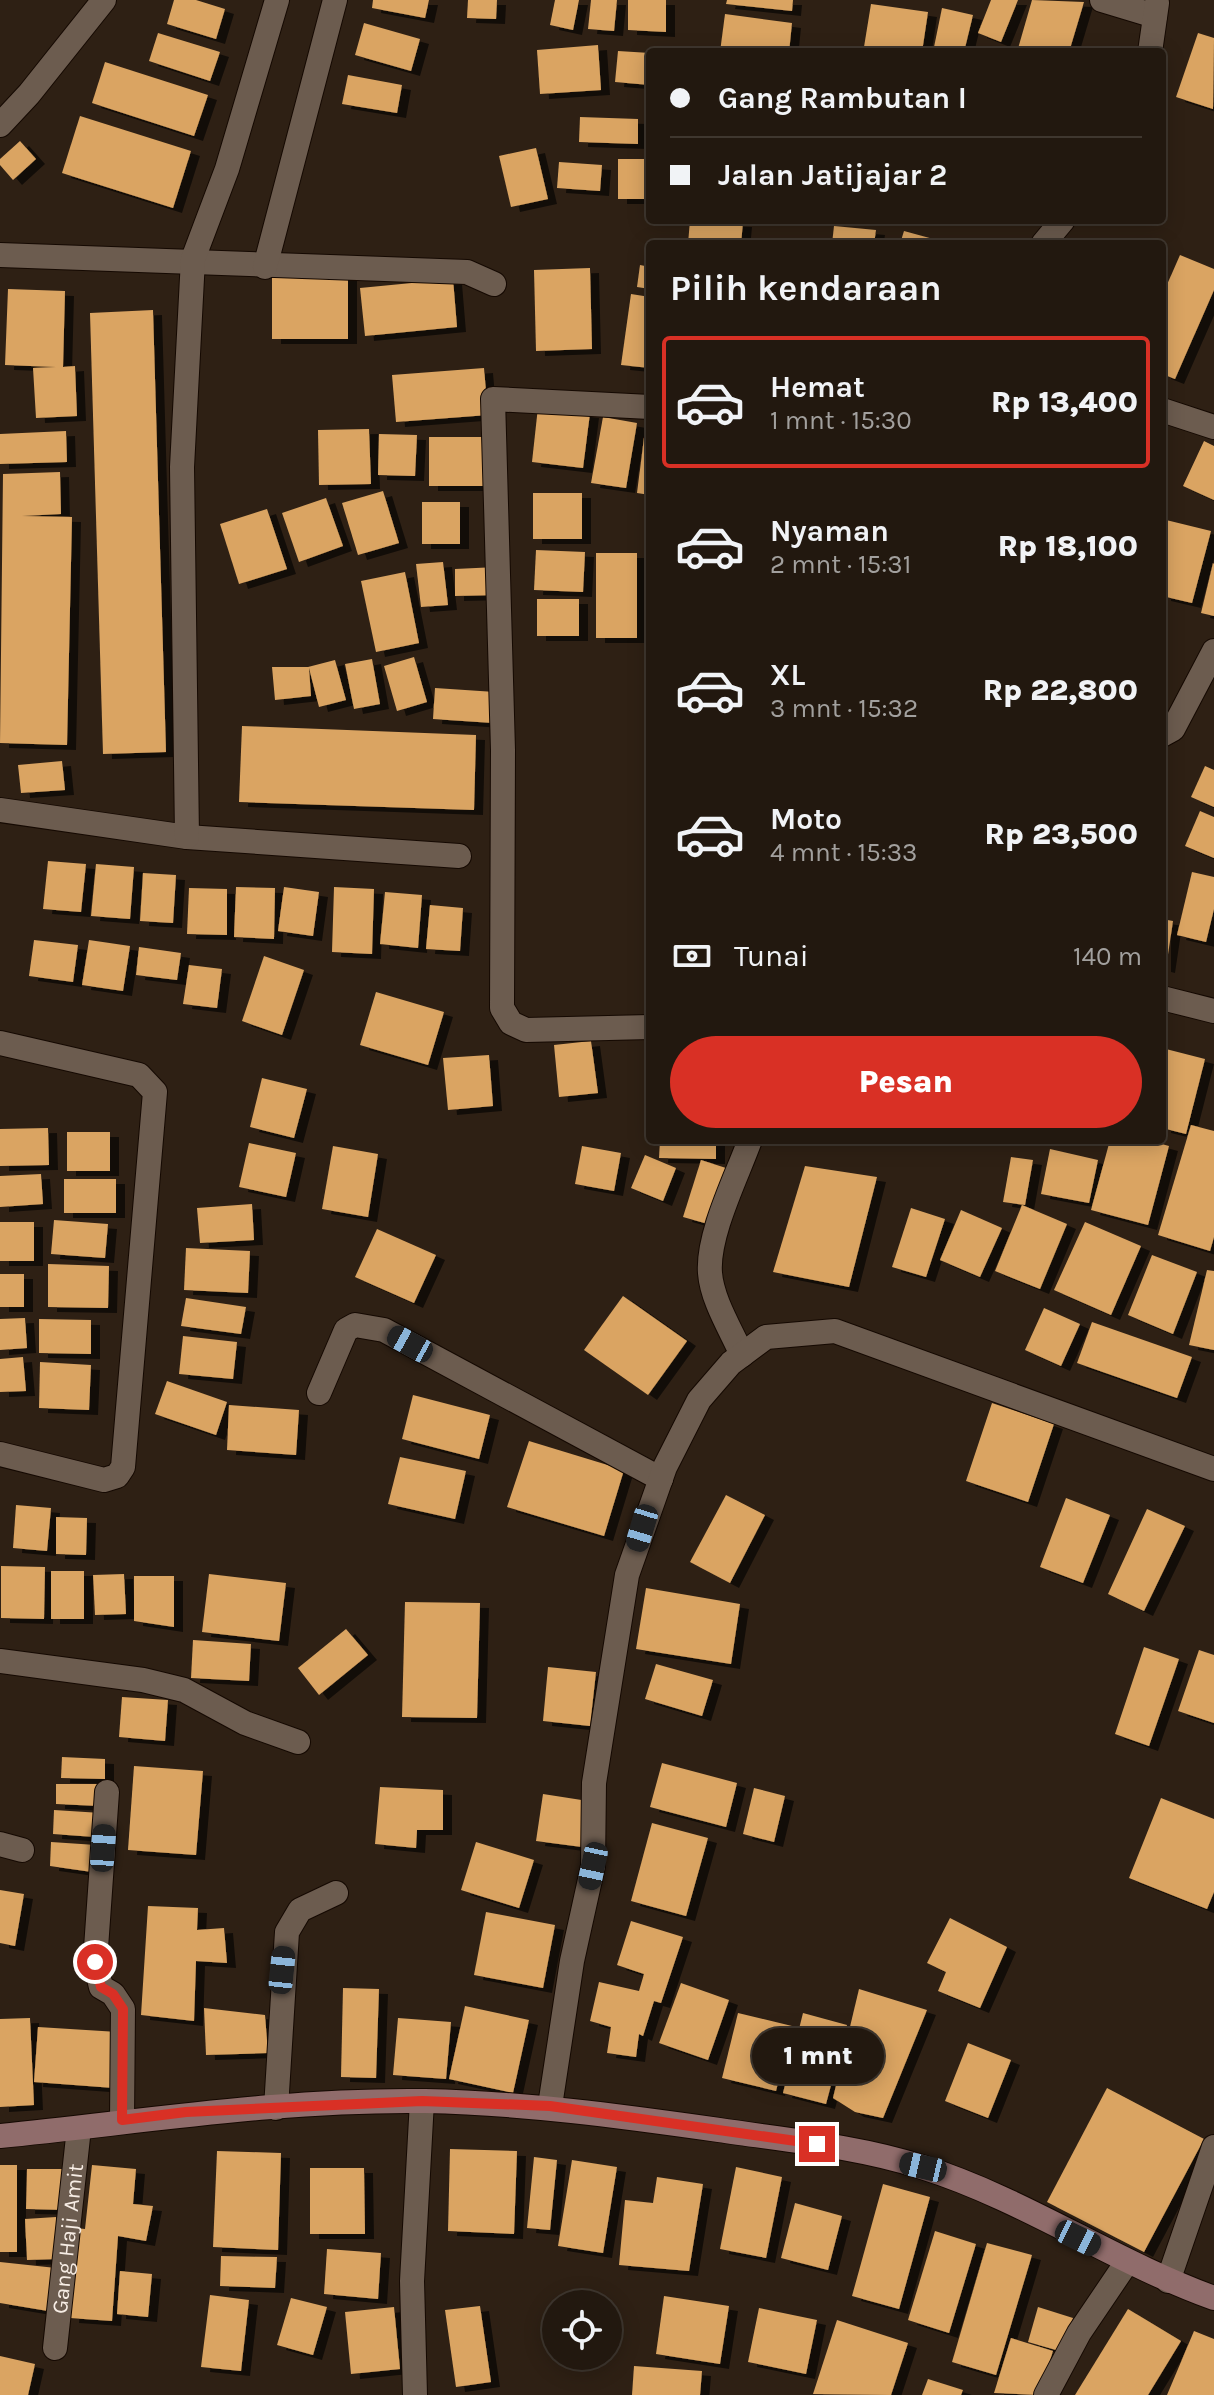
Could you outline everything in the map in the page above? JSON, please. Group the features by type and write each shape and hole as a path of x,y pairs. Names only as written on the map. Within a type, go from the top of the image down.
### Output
{"street":[{"path":"0,125 29,94 104,0"},
{"path":"187,837 182,467 193,259 227,169 277,0"},
{"path":"265,267 335,0"},
{"path":"1102,0 1156,8 1151,48"},
{"path":"1046,240 1060,224"},
{"path":"0,255 193,259 265,267 467,272 494,284"},
{"path":"646,407 493,399 503,750 502,1008 511,1023 526,1030 646,1027"},
{"path":"1166,411 1214,427"},
{"path":"1166,733 1173,729 1214,651"},
{"path":"0,810 187,837 459,856"},
{"path":"1166,999 1214,1011"},
{"path":"0,1043 139,1075 155,1092 155,1118 123,1467 117,1476 104,1480 0,1454"},
{"path":"742,1355 716,1297 709,1270 719,1224 749,1144"},
{"path":"319,1393 346,1330 355,1325 384,1330 661,1479"},
{"path":"550,2106 572,1961 593,1866 594,1783 627,1575 661,1479 699,1400 742,1355 766,1337 835,1331 1214,1469"},
{"path":"0,1661 143,1680 184,1690 245,1723 298,1742"},
{"path":"107,1792 95,1962 101,1987 113,1994 123,2009 122,2120"},
{"path":"276,2108 287,1932 300,1910 336,1893"},
{"path":"415,2395 412,2281 422,2101"},
{"path":"0,2136 122,2120 276,2108 422,2101 550,2106 847,2148 923,2167 980,2190 1168,2281 1214,2298"},
{"name":"Gang Haji Amit","path":"55,2348 79,2128"},
{"path":"1168,2281 1214,2147"},
{"path":"1046,2395 1079,2333 1127,2262"}],"building":[{"path":"174,0 196,0 225,9 216,39 167,24"},
{"path":"373,0 429,0 425,18 372,8"},
{"path":"468,0 497,0 496,19 467,18"},
{"path":"555,0 579,0 573,30 550,25"},
{"path":"591,0 617,0 614,31 588,29"},
{"path":"628,0 666,0 666,32 628,30"},
{"path":"727,0 793,0 792,11 726,4"},
{"path":"991,0 1018,0 1001,42 978,33"},
{"path":"1032,0 1084,2 1070,48 1018,48"},
{"path":"871,4 928,12 923,48 864,47"},
{"path":"942,8 973,15 965,48 934,48"},
{"path":"725,14 792,23 789,48 721,48"},
{"path":"364,23 420,39 411,71 355,55"},
{"path":"158,33 220,52 210,81 149,61"},
{"path":"1198,33 1214,38 1213,109 1176,97"},
{"path":"598,45 601,90 540,94 537,50"},
{"path":"618,51 646,53 646,85 615,82"},
{"path":"105,62 208,95 194,136 92,103"},
{"path":"348,75 402,85 397,113 342,104"},
{"path":"80,116 191,151 173,208 62,173"},
{"path":"580,117 638,119 638,144 579,142"},
{"path":"20,141 36,159 13,180 0,165 0,159"},
{"path":"536,148 548,199 511,207 499,156"},
{"path":"618,159 646,159 646,199 618,199"},
{"path":"559,162 602,165 600,191 557,188"},
{"path":"690,224 743,224 741,240 688,240"},
{"path":"834,226 876,230 875,240 832,240"},
{"path":"904,231 937,240 901,240"},
{"path":"1180,255 1214,269 1214,290 1175,379 1166,376 1166,287"},
{"path":"640,265 646,266 646,288 637,287"},
{"path":"590,268 592,349 536,351 534,270"},
{"path":"272,275 348,275 348,339 272,339"},
{"path":"453,279 457,327 365,336 360,288"},
{"path":"8,289 65,291 63,367 75,366 77,416 36,418 33,368 56,367 5,365"},
{"path":"631,294 646,296 646,368 621,365"},
{"path":"153,310 166,752 103,754 90,313"},
{"path":"484,368 488,415 396,422 392,375"},
{"path":"538,407 590,413 583,468 532,462"},
{"path":"603,417 637,423 626,488 591,483"},
{"path":"646,422 646,494 637,493"},
{"path":"369,429 371,484 319,485 318,430"},
{"path":"66,431 67,462 0,464 0,434"},
{"path":"379,434 417,435 415,476 378,475"},
{"path":"429,437 488,437 488,486 429,486"},
{"path":"1204,441 1214,446 1214,500 1183,486"},
{"path":"60,472 61,514 22,516 72,517 67,745 0,743 3,474"},
{"path":"383,491 399,543 358,555 342,503"},
{"path":"533,493 582,493 582,539 533,539"},
{"path":"326,498 343,546 299,562 282,513"},
{"path":"422,502 460,502 460,544 422,544"},
{"path":"267,509 287,569 239,584 220,524"},
{"path":"1166,520 1211,531 1192,603 1166,597"},
{"path":"536,550 585,552 583,592 534,590"},
{"path":"596,553 637,553 637,638 596,638"},
{"path":"443,562 448,605 421,607 416,564"},
{"path":"1214,564 1214,616 1201,613"},
{"path":"497,567 498,595 455,596 455,569"},
{"path":"405,572 419,643 376,652 361,581"},
{"path":"537,599 579,599 579,636 537,636"},
{"path":"414,657 427,702 397,711 384,666"},
{"path":"372,659 380,704 354,709 345,664"},
{"path":"335,660 346,700 319,707 309,668 311,696 275,700 272,667 308,667"},
{"path":"435,688 495,692 493,723 433,719"},
{"path":"242,726 476,735 474,810 239,802"},
{"path":"62,761 65,790 21,793 18,765"},
{"path":"1205,766 1214,770 1214,807 1191,797"},
{"path":"1200,811 1214,817 1214,858 1185,846"},
{"path":"48,861 86,864 81,912 43,909"},
{"path":"96,864 134,867 130,919 91,916"},
{"path":"1192,872 1214,877 1214,909 1206,942 1177,935"},
{"path":"143,873 176,875 173,923 140,921"},
{"path":"236,887 275,888 274,939 234,937"},
{"path":"284,887 319,892 313,936 278,931"},
{"path":"334,887 374,889 372,954 332,952"},
{"path":"189,888 227,889 227,935 187,934"},
{"path":"385,892 422,895 418,948 380,944"},
{"path":"430,905 463,908 460,951 426,949"},
{"path":"1166,920 1173,921 1166,968"},
{"path":"34,940 78,945 73,982 29,976"},
{"path":"89,940 130,946 123,991 82,985"},
{"path":"139,947 181,953 177,980 136,975"},
{"path":"264,956 304,970 282,1035 242,1021"},
{"path":"189,965 222,969 217,1008 183,1004"},
{"path":"376,992 444,1012 428,1065 360,1045"},
{"path":"591,1041 598,1093 559,1097 554,1045"},
{"path":"1166,1049 1205,1059 1186,1134 1166,1129"},
{"path":"489,1055 493,1106 448,1110 443,1058"},
{"path":"262,1078 307,1089 294,1138 250,1127"},
{"path":"1191,1125 1214,1131 1214,1237 1210,1251 1158,1235"},
{"path":"48,1128 49,1165 0,1166 0,1129"},
{"path":"67,1132 110,1132 110,1171 67,1171"},
{"path":"249,1143 296,1153 286,1197 239,1187"},
{"path":"660,1144 716,1144 716,1159 659,1158"},
{"path":"1109,1144 1169,1146 1148,1225 1091,1210"},
{"path":"333,1146 378,1154 368,1217 322,1209"},
{"path":"582,1146 621,1153 614,1191 575,1184"},
{"path":"1050,1149 1098,1160 1089,1203 1041,1194"},
{"path":"645,1155 676,1168 663,1201 631,1188"},
{"path":"1011,1157 1033,1160 1025,1205 1003,1202"},
{"path":"701,1160 726,1168 708,1224 683,1217"},
{"path":"805,1166 877,1177 849,1287 773,1272"},
{"path":"41,1174 43,1204 0,1207 0,1176"},
{"path":"64,1179 116,1179 116,1213 64,1213"},
{"path":"252,1204 254,1240 200,1243 197,1208"},
{"path":"1022,1205 1067,1224 1040,1289 995,1271"},
{"path":"911,1208 945,1219 926,1277 892,1267"},
{"path":"961,1210 1002,1228 980,1277 940,1260"},
{"path":"54,1220 108,1224 105,1258 51,1254"},
{"path":"0,1222 34,1222 34,1261 0,1261"},
{"path":"1085,1222 1141,1246 1111,1315 1054,1290"},
{"path":"377,1229 436,1255 414,1303 355,1277"},
{"path":"186,1248 250,1251 248,1293 184,1290"},
{"path":"1152,1255 1197,1272 1173,1334 1128,1315"},
{"path":"48,1264 109,1266 108,1308 48,1307"},
{"path":"1207,1270 1214,1271 1214,1350 1189,1345"},
{"path":"0,1274 24,1274 24,1307 0,1307"},
{"path":"623,1296 687,1341 648,1395 584,1350"},
{"path":"186,1298 246,1307 241,1334 181,1326"},
{"path":"1044,1308 1080,1324 1061,1366 1025,1350"},
{"path":"25,1318 27,1348 0,1350 0,1319"},
{"path":"39,1319 91,1320 91,1354 39,1353"},
{"path":"1092,1322 1192,1357 1177,1398 1077,1363"},
{"path":"183,1336 237,1342 233,1379 179,1374"},
{"path":"23,1357 26,1391 0,1392 0,1359"},
{"path":"40,1362 91,1365 89,1410 39,1408"},
{"path":"167,1381 227,1402 216,1435 155,1414"},
{"path":"413,1395 490,1415 479,1459 402,1439"},
{"path":"992,1403 1054,1424 1028,1502 966,1481"},
{"path":"229,1405 299,1410 296,1455 227,1450"},
{"path":"529,1441 624,1470 604,1536 507,1507"},
{"path":"400,1457 466,1471 455,1519 388,1504"},
{"path":"726,1495 765,1515 730,1583 690,1562"},
{"path":"1066,1498 1110,1515 1083,1583 1040,1567"},
{"path":"16,1505 51,1508 47,1551 13,1548"},
{"path":"1147,1509 1185,1526 1144,1611 1108,1594"},
{"path":"56,1517 87,1518 86,1555 56,1554"},
{"path":"1,1566 45,1567 44,1619 1,1618"},
{"path":"51,1571 84,1571 84,1619 51,1619"},
{"path":"124,1574 126,1614 95,1615 93,1575"},
{"path":"209,1574 286,1583 279,1641 202,1632"},
{"path":"134,1576 174,1576 174,1627 134,1621"},
{"path":"646,1588 740,1604 731,1664 636,1649"},
{"path":"405,1602 480,1603 477,1718 402,1717"},
{"path":"346,1629 368,1655 319,1695 298,1668"},
{"path":"193,1640 251,1644 249,1681 191,1678"},
{"path":"1144,1647 1179,1659 1149,1746 1115,1734"},
{"path":"1199,1650 1214,1655 1214,1723 1178,1711"},
{"path":"656,1664 713,1680 702,1716 645,1699"},
{"path":"548,1667 596,1672 590,1726 543,1721"},
{"path":"122,1697 168,1700 165,1741 119,1737"},
{"path":"62,1757 105,1759 105,1779 61,1778"},
{"path":"662,1763 737,1783 726,1827 650,1807"},
{"path":"134,1766 203,1771 196,1855 128,1850"},
{"path":"56,1784 99,1784 99,1806 56,1804"},
{"path":"380,1787 443,1790 443,1830 417,1830 416,1848 375,1844"},
{"path":"754,1788 785,1796 774,1842 743,1834"},
{"path":"543,1794 588,1801 582,1847 536,1841"},
{"path":"1161,1798 1214,1819 1214,1892 1207,1909 1129,1878"},
{"path":"54,1810 101,1813 95,1837 53,1834"},
{"path":"652,1823 708,1838 686,1916 631,1901"},
{"path":"51,1842 96,1845 92,1872 50,1866"},
{"path":"476,1842 534,1860 519,1908 461,1890"},
{"path":"0,1890 24,1894 15,1946 0,1943"},
{"path":"148,1906 198,1908 197,1930 224,1928 227,1963 196,1961 194,2021 141,2015"},
{"path":"486,1912 555,1925 543,1988 474,1975"},
{"path":"950,1918 1007,1947 980,2008 938,1991 946,1972 927,1963"},
{"path":"631,1921 683,1937 661,2003 654,2001 643,2036 639,2034 636,2057 607,2053 611,2027 590,2021 599,1982 639,1991 644,1974 617,1965"},
{"path":"681,1983 729,2000 708,2060 659,2043"},
{"path":"343,1988 379,1989 376,2078 341,2077"},
{"path":"859,1989 927,2010 883,2118 855,2112 833,2098"},
{"path":"465,2006 529,2020 513,2093 449,2079"},
{"path":"204,2008 265,2015 268,2053 206,2055"},
{"path":"738,2013 792,2026 776,2091 722,2078"},
{"path":"803,2013 847,2025 826,2104 783,2093"},
{"path":"30,2018 34,2105 0,2107 0,2019"},
{"path":"398,2018 451,2022 446,2079 393,2075"},
{"path":"38,2027 118,2032 114,2088 34,2082"},
{"path":"968,2043 1011,2060 988,2118 945,2101"},
{"path":"1107,2088 1204,2139 1144,2252 1047,2202"},
{"path":"450,2149 517,2151 514,2234 448,2231"},
{"path":"217,2151 281,2153 278,2250 213,2247"},
{"path":"534,2157 557,2160 550,2230 527,2228"},
{"path":"572,2160 617,2167 603,2253 558,2246"},
{"path":"0,2165 17,2165 17,2252 0,2252"},
{"path":"92,2165 136,2169 133,2204 153,2206 146,2241 118,2236 112,2321 70,2318 76,2228 85,2229"},
{"path":"736,2167 782,2177 766,2258 720,2249"},
{"path":"310,2168 364,2168 365,2234 310,2234"},
{"path":"27,2169 67,2169 66,2210 26,2209"},
{"path":"657,2177 703,2184 689,2271 619,2265 625,2200 653,2203"},
{"path":"883,2184 930,2197 899,2309 852,2296"},
{"path":"795,2203 842,2216 828,2270 781,2258"},
{"path":"56,2217 58,2259 27,2260 25,2219"},
{"path":"935,2231 976,2244 949,2333 908,2320"},
{"path":"987,2243 1032,2255 996,2375 952,2362"},
{"path":"327,2249 381,2253 378,2299 324,2294"},
{"path":"221,2256 277,2257 275,2288 220,2286"},
{"path":"0,2262 56,2268 48,2311 0,2303"},
{"path":"120,2271 152,2274 148,2317 117,2314"},
{"path":"210,2295 249,2300 241,2371 201,2367"},
{"path":"664,2296 729,2306 720,2364 656,2354"},
{"path":"291,2298 327,2307 313,2355 277,2345"},
{"path":"480,2306 491,2382 456,2387 445,2310"},
{"path":"394,2307 400,2369 351,2374 345,2312"},
{"path":"1038,2307 1073,2318 1063,2352 1028,2342"},
{"path":"759,2308 817,2320 806,2374 748,2362"},
{"path":"1128,2309 1181,2341 1148,2395 1075,2395"},
{"path":"837,2320 908,2343 891,2395 813,2394"},
{"path":"1194,2331 1214,2339 1214,2395 1167,2395"},
{"path":"1011,2338 1053,2351 1039,2395 994,2393"},
{"path":"0,2356 35,2364 28,2395 0,2395"},
{"path":"634,2366 702,2371 700,2395 632,2395"},
{"path":"928,2379 963,2390 961,2395 922,2395"}],"route":[{"path":"95,1962 96,1977 101,1987 113,1994 123,2009 122,2120 186,2112 422,2101 550,2106 817,2144"}]}
